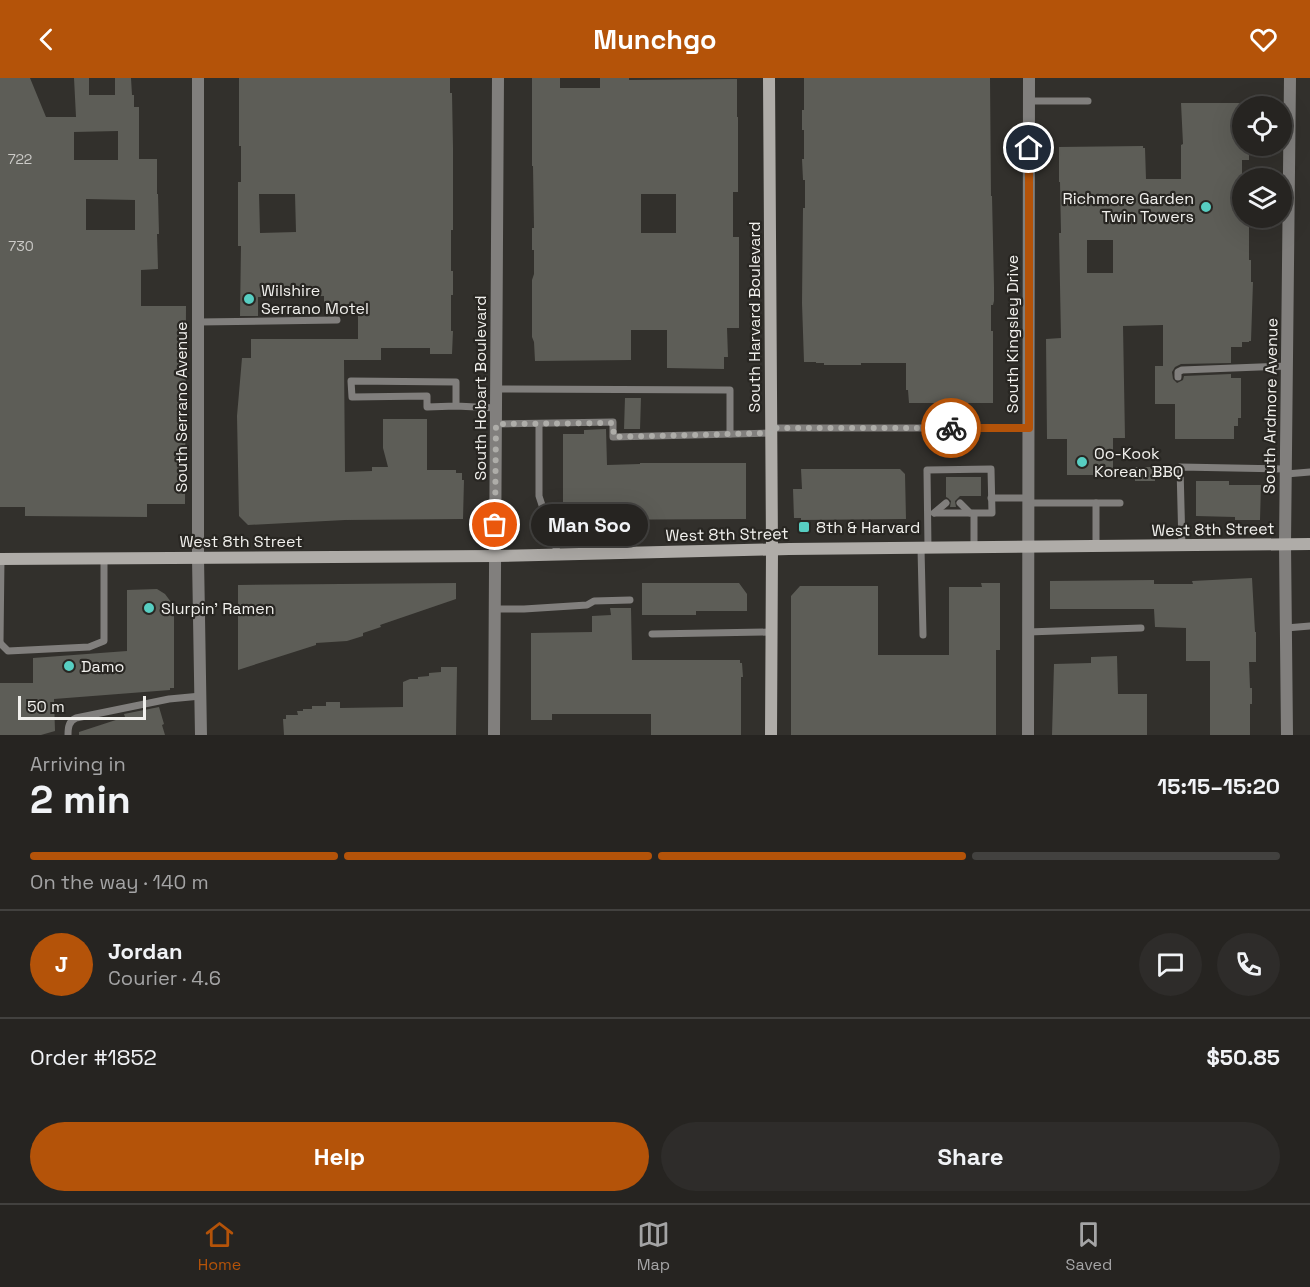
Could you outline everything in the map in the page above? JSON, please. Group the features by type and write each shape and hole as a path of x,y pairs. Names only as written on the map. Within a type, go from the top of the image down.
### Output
{"main road":[{"name":"South Harvard Boulevard","path":"769,78 771,735"},
{"name":"West 8th Street","path":"0,559 495,556 772,549 1310,544"}],"street":[{"name":"South Serrano Avenue","path":"198,78 198,558 201,735"},
{"name":"South Hobart Boulevard","path":"494,735 498,78"},
{"name":"South Kingsley Drive","path":"1028,735 1029,78"},
{"name":"South Ardmore Avenue","path":"1287,735 1285,544 1290,78"}],"lane":[{"path":"1029,101 1088,101"},
{"path":"198,322 337,320"},
{"path":"1178,377 1178,372 1182,370 1287,366"},
{"path":"456,406 456,382 351,381 352,397 427,396 427,407 496,408"},
{"path":"496,389 730,390 730,434"},
{"path":"496,424 613,423 614,437 730,434 771,430 1029,428"},
{"path":"539,424 539,496 558,554"},
{"path":"1182,546 1180,467 1310,472"},
{"path":"923,635 924,548 931,513 927,470 991,469 992,513 931,513"},
{"path":"991,498 1120,503"},
{"path":"931,513 946,503"},
{"path":"960,503 972,513 974,548"},
{"path":"1096,503 1096,547"},
{"path":"0,559 0,642 8,651 89,647 104,641 104,558"},
{"path":"495,609 586,605 594,601 630,600"},
{"path":"1286,628 1310,626"},
{"path":"1028,632 1141,628"},
{"path":"652,634 771,632"},
{"path":"68,735 69,724 76,718 169,699 201,696"}],"building":[{"path":"0,78 30,78 46,117 76,117 74,78 89,78 89,95 115,95 115,78 131,78 134,107 139,107 139,159 157,159 158,269 141,270 141,306 186,306 185,504 147,504 147,517 25,516 25,507 0,507","holes":["118,131 118,160 74,160 74,132","86,199 135,200 135,230 86,230"]},
{"path":"239,78 450,78 453,148 452,354 430,354 430,348 381,348 381,360 344,360 345,472 372,471 372,467 388,467 383,448 383,419 427,419 427,470 456,470 456,473 462,473 462,480 464,480 463,519 345,520 248,525 239,516 237,416 242,358 251,358 251,339 358,339 358,309 324,310 324,296 258,297 258,316 240,316 241,246 238,246 238,182 241,182 241,146 239,146","holes":["259,194 295,194 296,232 260,233"]},
{"path":"532,78 560,78 560,88 600,88 600,78 737,79 738,192 733,192 733,237 739,237 739,328 727,328 728,357 724,357 724,369 667,368 667,330 631,330 631,360 535,361 532,337 534,250 532,250 532,228 534,228","holes":["641,194 676,194 676,233 641,233"]},
{"path":"804,78 990,78 994,287 994,301 991,305 993,403 909,403 908,390 906,390 906,363 824,365 824,363 804,362 802,303 805,180 803,180 802,159 804,159 802,110 804,110"},
{"path":"1181,103 1232,103 1232,156 1249,156 1249,160 1242,160 1242,168 1232,168 1232,228 1249,228 1249,260 1251,260 1251,282 1253,282 1251,341 1242,342 1242,347 1231,347 1231,363 1181,364 1172,372 1173,379 1177,383 1183,380 1184,376 1231,374 1231,378 1241,378 1241,418 1238,418 1238,426 1234,426 1234,439 1175,439 1175,404 1155,404 1155,366 1163,366 1163,325 1123,326 1125,438 1113,438 1113,475 1067,475 1067,439 1047,439 1046,339 1061,338 1059,147 1143,146 1145,148 1146,179 1181,179 1181,145 1183,144","holes":["1087,240 1113,240 1113,273 1087,273"]},
{"path":"625,398 641,398 640,429 624,429"},
{"path":"606,429 607,465 746,463 746,519 563,520 563,434 584,434 584,430"},
{"path":"1135,467 1155,467 1155,481 1135,481"},
{"path":"801,469 900,469 905,474 906,519 801,520 801,518 794,518 793,489 802,489"},
{"path":"946,477 981,477 981,496 960,496 955,501 956,507 950,507 951,501 946,497"},
{"path":"1196,481 1229,481 1229,485 1261,485 1260,520 1196,516"},
{"path":"1252,578 1256,662 1249,662 1250,688 1252,688 1250,735 1210,735 1210,661 1186,661 1186,628 1155,627 1154,609 1050,609 1050,581 1154,580 1154,584 1193,584 1192,581"},
{"path":"456,583 456,599 380,625 381,627 363,633 363,636 347,641 316,643 316,645 238,670 238,585"},
{"path":"642,583 739,583 747,594 747,611 696,611 696,615 642,615"},
{"path":"981,583 1000,583 1000,650 996,650 996,735 791,735 791,596 800,586 878,586 878,655 949,655 949,587 982,587"},
{"path":"157,589 165,594 174,606 174,688 54,699 55,731 41,735 0,735 0,683 33,683 33,658 127,651 127,590"},
{"path":"610,608 631,608 632,660 740,660 743,677 741,677 741,735 651,735 651,714 552,714 552,720 531,720 531,633 592,632 592,616 611,615"},
{"path":"1117,656 1118,694 1147,694 1147,735 1052,735 1054,664 1091,663 1091,657"},
{"path":"441,667 457,667 456,735 284,735 283,719 286,719 286,715 298,715 297,711 312,709 312,706 326,706 326,702 340,702 340,708 403,707 403,682 429,676 429,673 441,672"},
{"path":"159,707 165,735 79,735 79,732 125,717 124,714"}],"way so far":[{"path":"495,525 496,424 613,423 614,437 771,433 771,428 951,428"}],"place":[{"name":"Richmore Garden Twin Towers","path":"1206,207"},
{"name":"Wilshire Serrano Motel","path":"249,299"},
{"name":"Oo-Kook Korean BBQ","path":"1082,462"},
{"name":"Man Soo","path":"495,525"},
{"name":"8th & Harvard","path":"804,527"},
{"name":"Slurpin' Ramen","path":"149,608"},
{"name":"Damo","path":"69,666"}],"route":[{"path":"951,428 1029,428 1029,148"}]}
